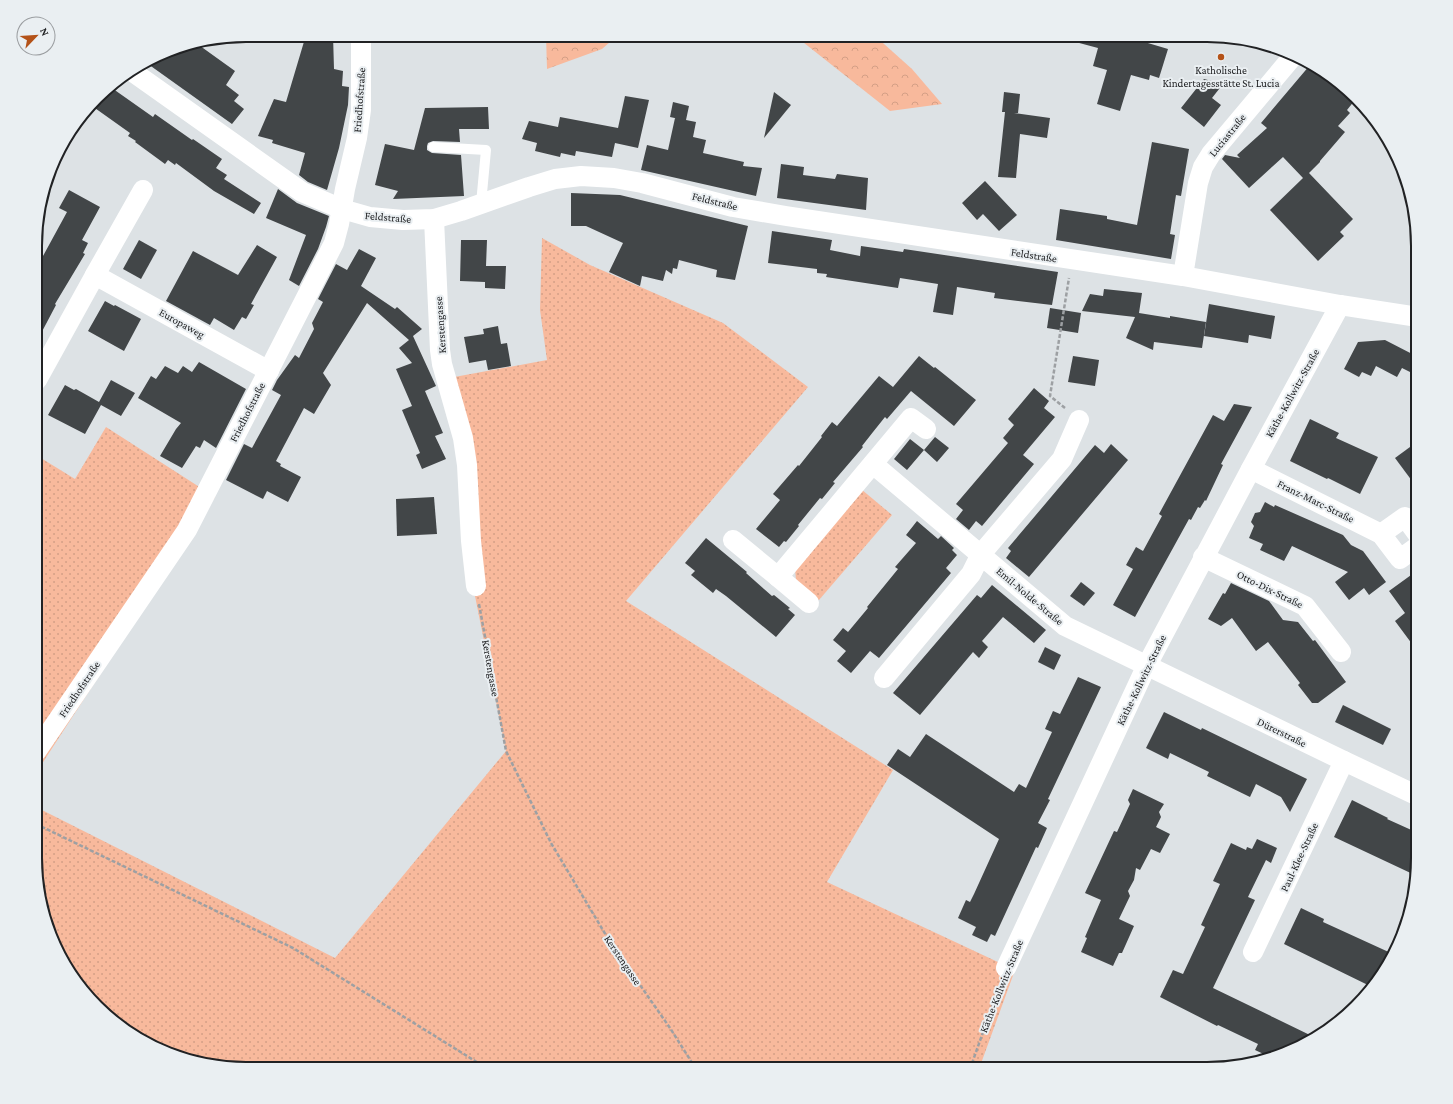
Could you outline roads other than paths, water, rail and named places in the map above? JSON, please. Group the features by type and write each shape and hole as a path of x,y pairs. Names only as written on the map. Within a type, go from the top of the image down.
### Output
{"street":[{"name":"Friedhofstraße","path":"42,743 187,530 334,243 357,138 361,110 361,42"},
{"name":"Luciastraße","path":"1183,276 1198,183 1203,167 1211,154 1290,60"},
{"name":"Feldstraße","path":"135,74 302,192 342,209 370,217 403,220 434,218 555,179 581,176 614,178 642,183 733,206 786,216 1183,276 1340,305 1411,316"},
{"path":"42,369 143,190"},
{"name":"Kerstengasse","path":"434,218 440,350 442,364 464,438 471,541 476,586"},
{"name":"Europaweg","path":"95,275 269,371"},
{"name":"Käthe-Kollwitz-Straße","path":"1006,968 1146,667 1203,557 1340,305"},
{"path":"778,577 911,418 926,429"},
{"path":"884,678 971,574 981,554 1062,459 1079,420"},
{"name":"Emil-Nolde-Straße","path":"873,464 1065,626 1146,667"},
{"name":"Franz-Marc-Straße","path":"1251,469 1381,534 1400,559 1411,551"},
{"path":"1381,534 1405,518 1411,526"},
{"path":"733,540 809,603"},
{"name":"Otto-Dix-Straße","path":"1203,557 1305,606 1341,652"},
{"name":"Dürerstraße","path":"1146,667 1344,762 1411,789"},
{"name":"Paul-Klee-Straße","path":"1253,952 1344,762"}],"lane":[{"path":"433,147 486,150 481,204"}],"place":[{"name":"Katholische Kindertagesstätte St. Lucia","path":"1221,57"}]}
